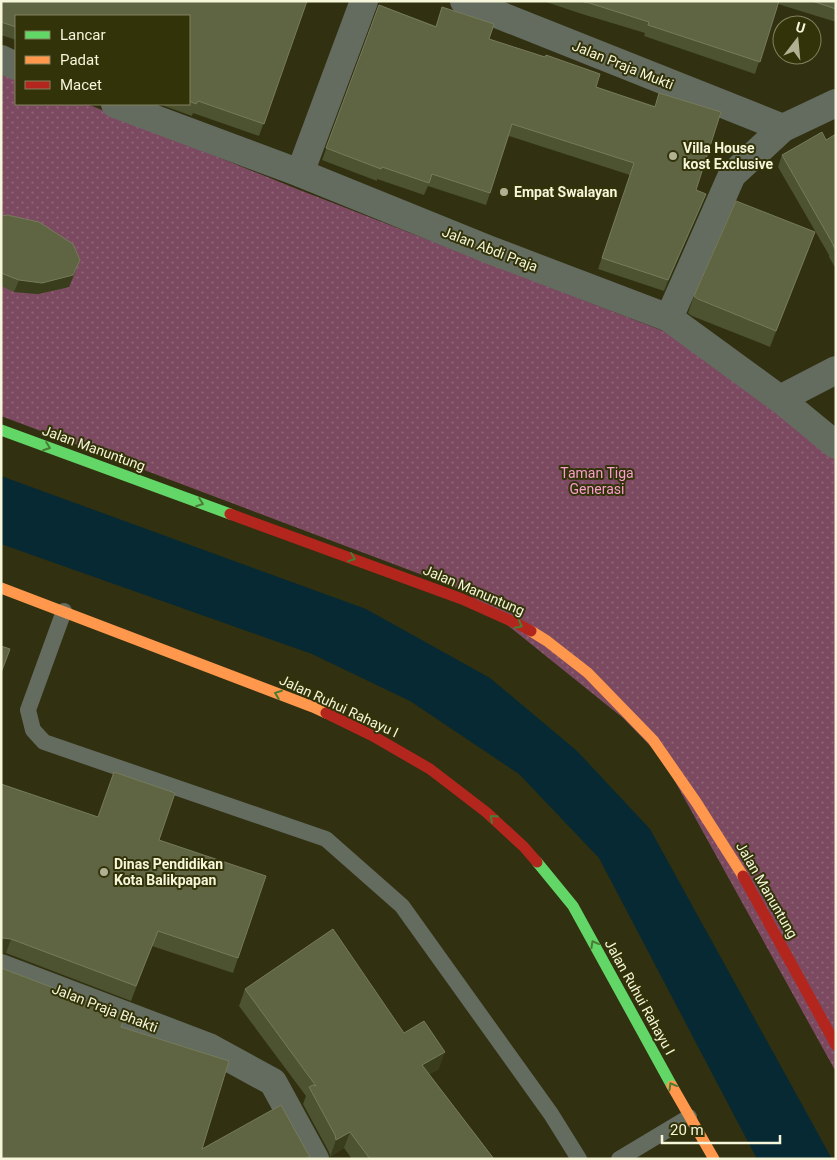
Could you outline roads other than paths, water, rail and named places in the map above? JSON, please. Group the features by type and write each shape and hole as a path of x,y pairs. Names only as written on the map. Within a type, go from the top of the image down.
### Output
{"street":[{"path":"300,173 364,1"},
{"name":"Jalan Praja Mukti","path":"464,1 783,128"},
{"path":"1,59 15,66"},
{"path":"669,318 732,175 783,128 836,103"},
{"name":"Jalan Abdi Praja","path":"118,105 300,173 490,250 669,318 780,399 836,445"},
{"path":"780,399 836,370"},
{"name":"Jalan Manuntung","path":"1,430 462,599 518,624 547,641 588,673 653,740 696,802 744,877 836,1045"},
{"name":"Jalan Ruhui Rahayu I","path":"1,588 313,708 374,736 430,769 486,812 524,847 573,906 714,1159"},
{"name":"Jalan Praja Bhakti","path":"1,968 209,1047 273,1082 315,1159"}],"lane":[{"path":"64,611 28,710 32,730 44,742 326,839 402,906 551,1114 579,1159"},
{"path":"619,1159 689,1117"}],"water":[{"path":"1,476 366,609 490,678 577,751 650,829 832,1159 757,1159 599,858 519,774 410,701 312,654 1,544"}],"place":[{"name":"Villa House kost Exclusive","path":"673,156"},
{"name":"Empat Swalayan","path":"504,192"},
{"name":"Dinas Pendidikan Kota Balikpapan","path":"104,872"}],"park label":[{"name":"Taman Tiga Generasi","path":"597,482"}]}
